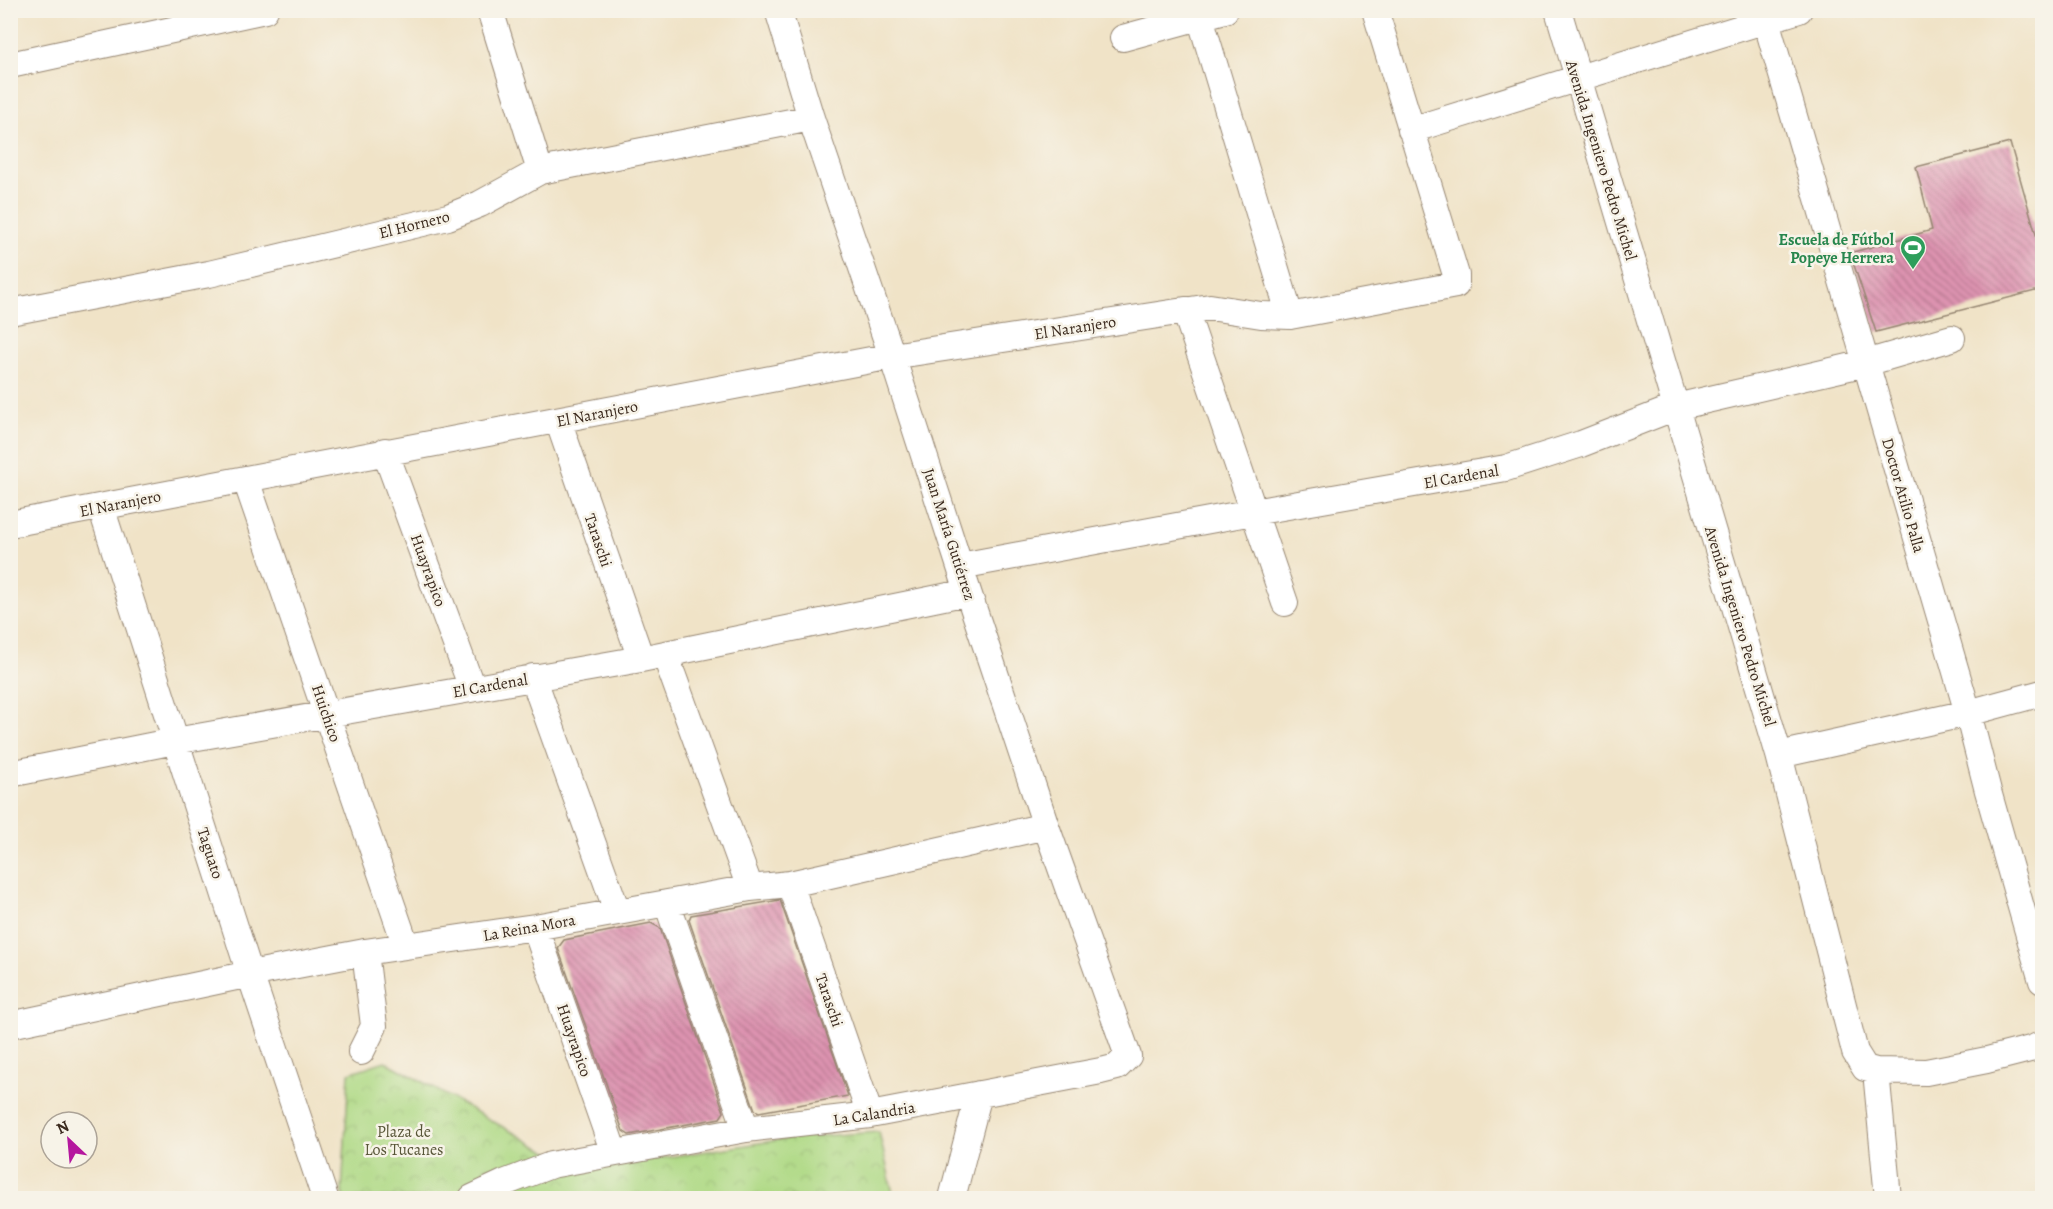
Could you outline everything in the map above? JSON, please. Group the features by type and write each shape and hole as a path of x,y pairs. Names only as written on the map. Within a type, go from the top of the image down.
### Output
{"street":[{"path":"10,65 265,10"},
{"path":"490,10 540,171"},
{"name":"Juan María Gutiérrez","path":"778,10 811,118 892,356 1046,826 1128,1056"},
{"path":"1124,38 1225,10"},
{"path":"1375,10 1411,129 1578,80 1765,16 1799,10"},
{"name":"Avenida Ingeniero Pedro Michel","path":"1558,10 1779,754 1855,1052 1865,1068 1876,1071"},
{"name":"Doctor Atilio Palla","path":"1765,16 1968,713 1991,802 2043,981"},
{"path":"1200,17 1290,316"},
{"name":"El Hornero","path":"10,312 209,273 448,217 480,204 540,171 811,118"},
{"name":"El Naranjero","path":"10,524 892,356 1210,307 1261,315 1290,316 1456,285 1456,275 1411,129"},
{"path":"1185,310 1285,603"},
{"name":"El Cardenal","path":"960,566 1506,468 1581,444 1676,407 1866,363 1952,338"},
{"name":"Taraschi","path":"558,420 750,888"},
{"name":"Huayrapico","path":"385,452 472,688"},
{"name":"Huichico","path":"246,480 406,946"},
{"name":"Taguato","path":"101,507 250,974 325,1198"},
{"name":"El Cardenal","path":"10,774 176,741 653,656 968,592"},
{"path":"533,677 617,911"},
{"path":"1779,754 1968,713 2043,693"},
{"name":"La Reina Mora","path":"10,1025 365,952 535,927 750,888 790,884 1046,826"},
{"name":"Taraschi","path":"790,884 870,1115"},
{"path":"667,903 746,1129"},
{"name":"Huayrapico","path":"535,927 614,1153"},
{"path":"361,1052 374,1026 365,952"},
{"path":"1888,1198 1876,1071 1926,1072 1987,1060 2043,1044"},
{"name":"La Calandria","path":"472,1198 551,1165 746,1129 870,1115 1101,1071 1118,1067 1128,1056"},
{"path":"952,1198 979,1094"}],"green space":[{"name":"Plaza de Los Tucanes","path":"385,1061 548,1152 610,1166 792,1138 879,1132 894,1198 344,1198 342,1192 349,1073"}],"building":[{"path":"2010,143 2043,259 2043,289 1876,332 1850,253 1932,230 1916,167"},
{"path":"780,900 848,1096 759,1112 755,1110 689,920 691,915"},
{"path":"651,923 660,928 724,1112 720,1118 629,1135 623,1131 558,948 564,940"}],"place":[{"name":"Escuela de Fútbol Popeye Herrera","path":"1913,271"}]}
